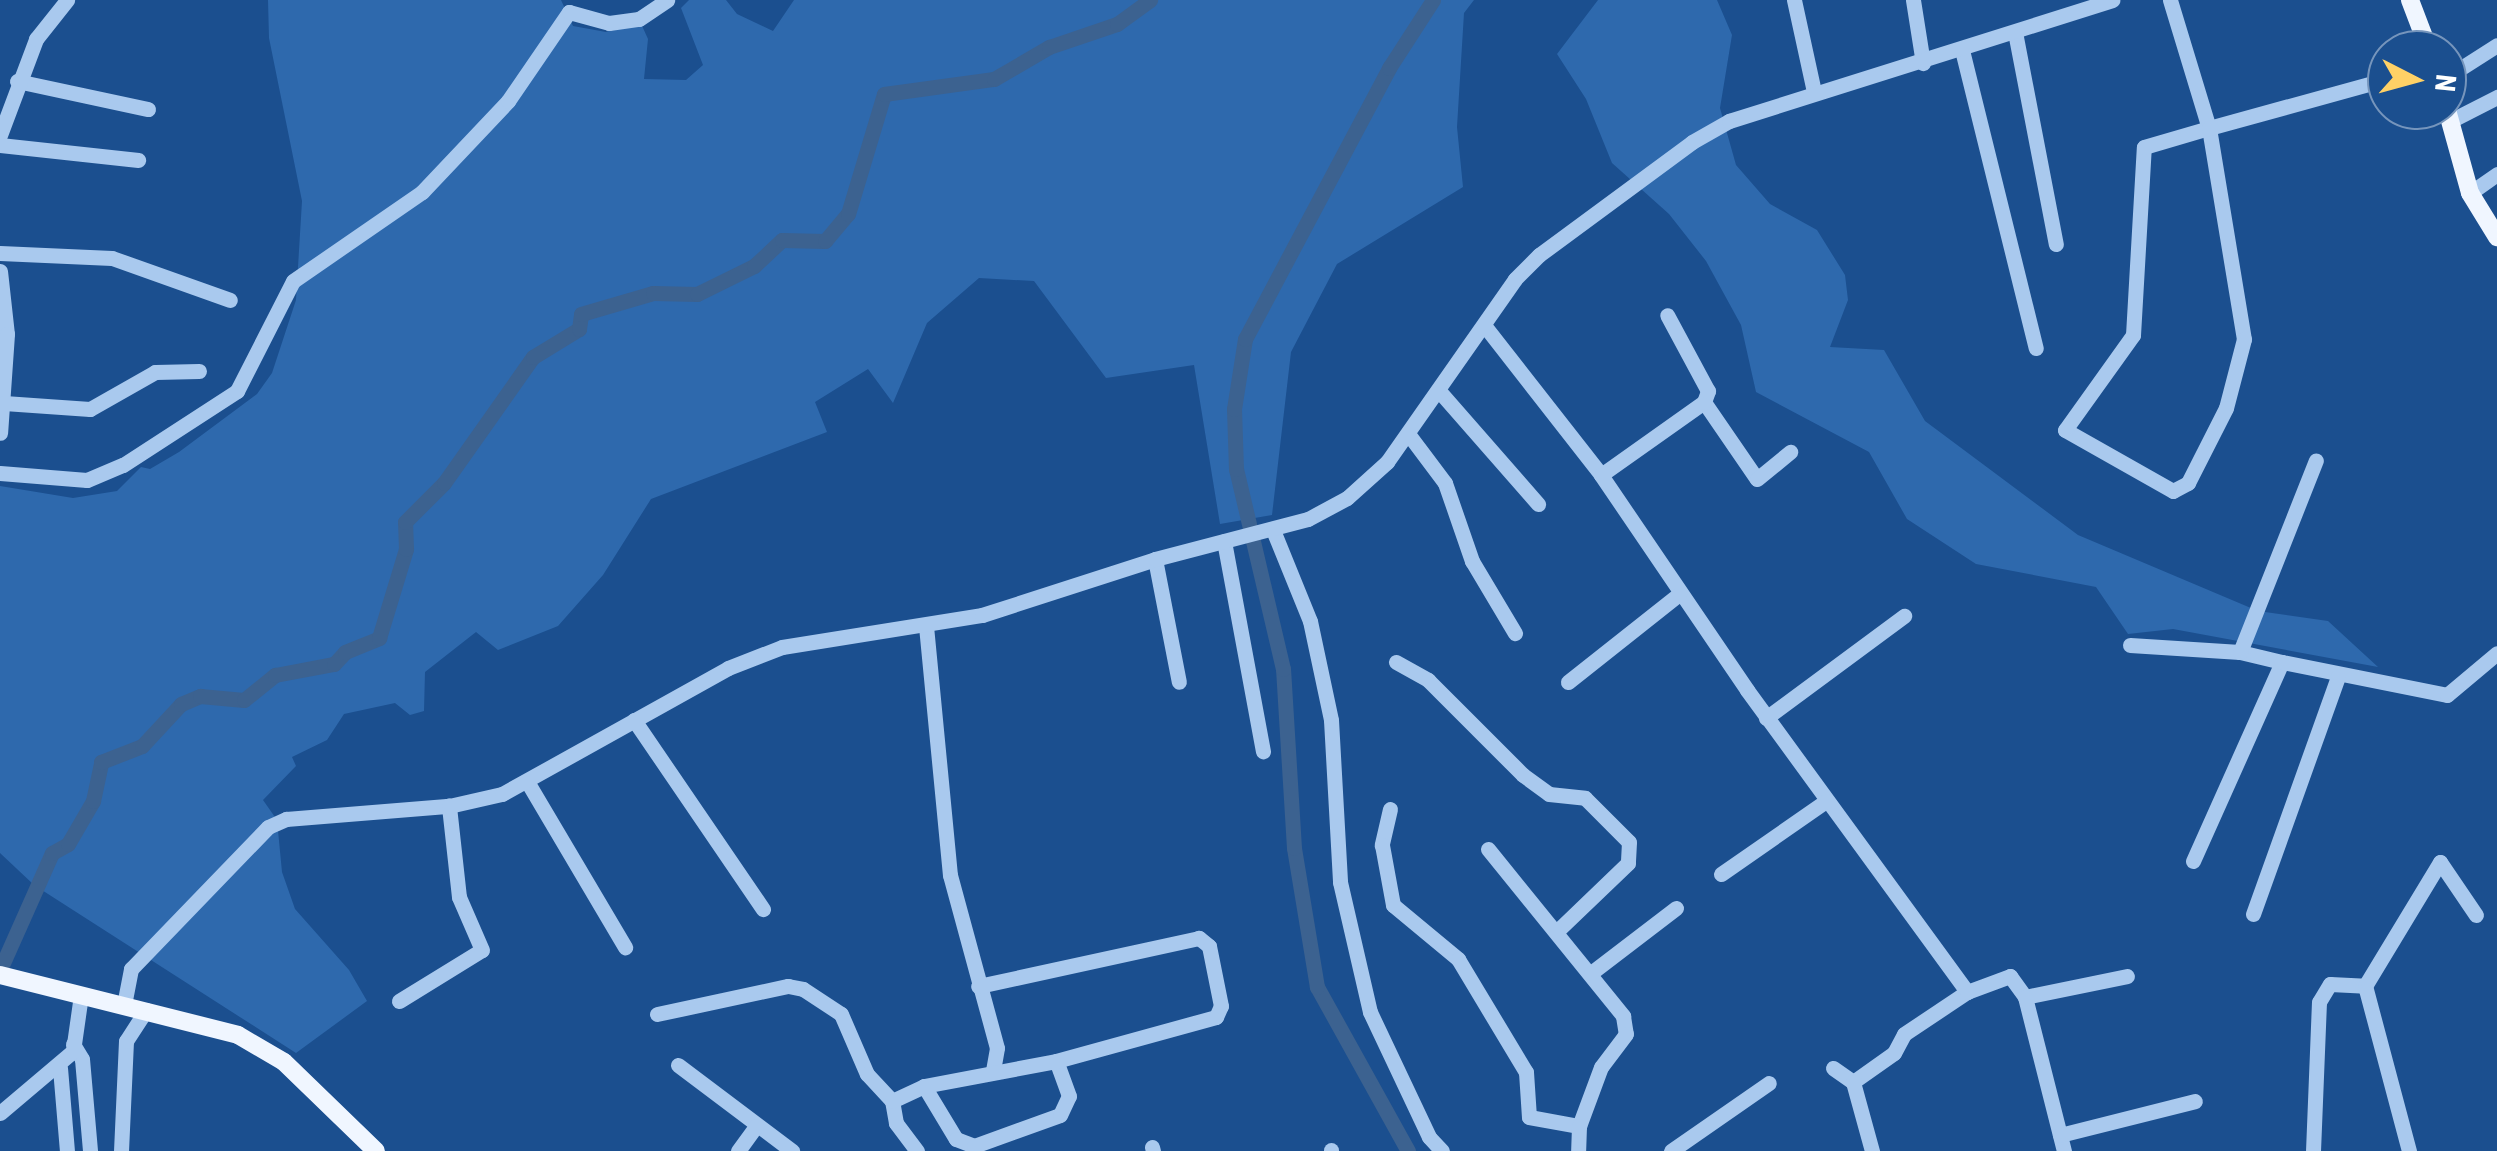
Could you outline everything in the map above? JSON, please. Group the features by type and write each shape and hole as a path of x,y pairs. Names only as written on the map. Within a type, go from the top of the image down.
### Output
{"main road":[{"path":"2410,0 2421,30"},
{"path":"2452,130 2470,193 2497,238"},
{"path":"0,975 238,1035 284,1062 376,1151"}],"street":[{"path":"0,135 36,38 66,0"},
{"path":"0,473 87,480 123,465 237,391 292,280 422,192 508,101 569,6 609,23 639,19 667,0"},
{"path":"1794,0 1814,92"},
{"path":"1912,0 1923,63"},
{"path":"124,1004 131,969 268,827 319,812 449,806 528,783 728,668 782,647 982,615 1155,558 1266,531 1347,498 1408,435 1484,325 1540,256 1692,142 1729,120 1923,63 2112,0"},
{"path":"2170,0 2209,128 2244,340 2226,408 2188,483 2173,491 2064,430 2133,334 2144,148 2209,128 2367,85"},
{"path":"2015,32 2056,244"},
{"path":"2467,64 2497,45"},
{"path":"1962,50 2036,348"},
{"path":"17,81 148,109"},
{"path":"2467,108 2497,97"},
{"path":"0,145 138,160"},
{"path":"2470,193 2497,174"},
{"path":"0,253 112,258 230,300"},
{"path":"0,271 4,403 0,433"},
{"path":"1601,475 1704,402 1708,391 1667,315"},
{"path":"1484,325 1601,475 1766,718 1967,992"},
{"path":"4,403 90,409 155,372 200,371"},
{"path":"1440,392 1538,504"},
{"path":"1704,402 1757,479 1790,452"},
{"path":"1408,435 1444,482 1472,560 1515,633"},
{"path":"2240,652 2316,460"},
{"path":"1266,531 1310,620 1331,720 1340,882 1370,1012 1429,1137 1442,1151"},
{"path":"1224,542 1263,750"},
{"path":"1155,558 1179,682"},
{"path":"1568,682 1679,594"},
{"path":"1766,718 1904,616"},
{"path":"926,626 950,875 997,1048 993,1070"},
{"path":"2130,646 2240,652 2338,677 2447,695 2497,653"},
{"path":"1396,662 1428,680 1523,774 1549,794 1585,798 1629,842 1628,863 1557,931"},
{"path":"2193,860 2282,662"},
{"path":"2254,914 2338,677"},
{"path":"634,720 763,908"},
{"path":"528,783 625,947"},
{"path":"1721,874 1826,801"},
{"path":"399,1001 482,950 459,897 449,806"},
{"path":"1390,809 1382,846 1394,905 1458,959 1526,1072 1530,1117 1579,1126"},
{"path":"1488,849 1623,1016 1626,1034 1601,1068 1579,1126 1578,1151"},
{"path":"2409,1151 2365,986 2440,862 2476,915"},
{"path":"1591,973 1676,908"},
{"path":"892,1101 924,1086 1056,1061 1216,1016 1220,1006 1209,946 1188,938 978,986"},
{"path":"1854,1082 1894,1053 1904,1034 1967,992 2010,976 2024,997 2062,1143 2195,1101"},
{"path":"2024,997 2128,976"},
{"path":"2313,1151 2319,1002 2330,984 2365,986"},
{"path":"658,1014 788,986 803,989 841,1014 868,1074 892,1101 896,1123 917,1151"},
{"path":"0,1113 60,1068 73,1044 82,995"},
{"path":"121,1151 126,1041 146,1010"},
{"path":"73,1044 82,1058 90,1151"},
{"path":"924,1086 956,1139 974,1146 1060,1115 1068,1096 1056,1061"},
{"path":"678,1065 792,1151"},
{"path":"60,1068 67,1151"},
{"path":"1833,1068 1854,1082 1872,1151"},
{"path":"1671,1151 1769,1083"},
{"path":"738,1151 756,1126"}],"shaded area":[{"path":"268,0 561,0 573,26 606,32 639,19 648,39 644,79 686,80 703,65 681,8 689,0 726,0 737,14 773,31 794,0 1474,0 1464,13 1457,127 1463,187 1337,264 1291,352 1272,515 1220,524 1194,365 1106,378 1034,281 979,278 927,323 893,403 868,369 815,402 827,432 651,499 603,575 558,626 498,650 476,632 425,672 424,711 410,715 395,703 344,714 327,740 292,757 296,766 263,800 277,820 282,872 295,909 349,970 367,1001 296,1053 34,885 0,853 0,486 73,498 117,491 141,467 150,469 179,452 257,394 272,373 296,300 302,201 269,38"},
{"path":"1598,0 1717,0 1732,35 1720,108 1736,165 1770,204 1817,230 1845,275 1848,300 1830,347 1884,350 1925,421 2078,535 2258,611 2328,621 2378,667 2173,629 2128,634 2096,587 1976,564 1907,519 1869,452 1756,392 1741,325 1706,261 1669,214 1612,163 1586,99 1557,54"}],"waterway":[{"path":"3,963 52,853 68,844 93,801 101,762 142,746 181,704 200,696 244,700 275,675 334,664 345,652 379,638 406,549 405,522 444,483 533,357 579,329 581,314 653,293 697,294 754,266 782,240 825,241 848,214 884,94 994,79 1049,47 1117,24 1150,0"},
{"path":"1408,1151 1317,987 1294,848 1283,669 1236,469 1234,409 1245,339 1389,68 1433,0"}]}
